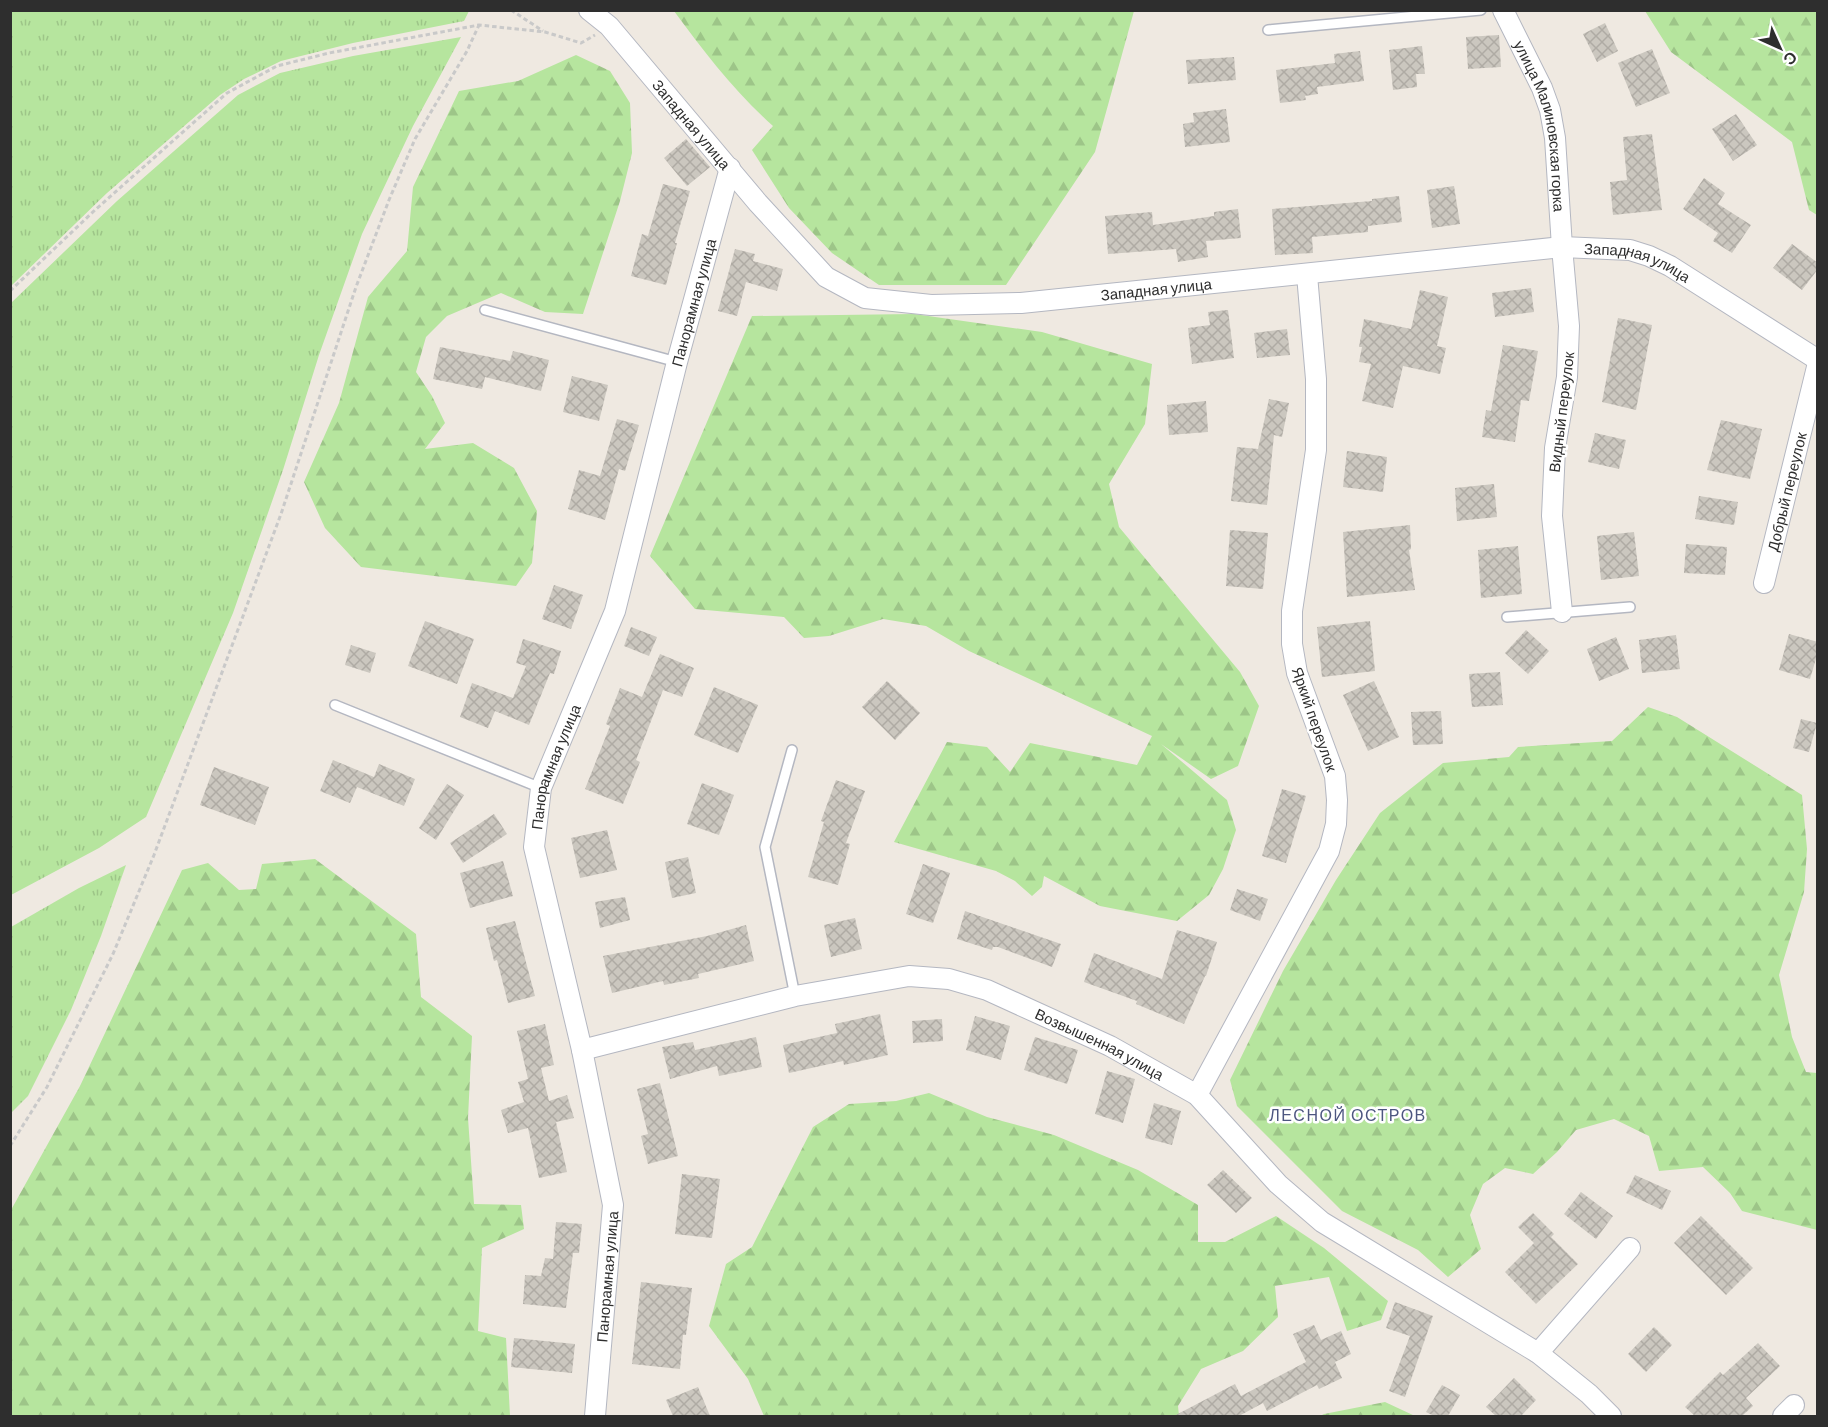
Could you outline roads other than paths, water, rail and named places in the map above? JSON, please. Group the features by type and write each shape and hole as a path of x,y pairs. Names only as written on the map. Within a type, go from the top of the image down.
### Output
{"street":[{"name":"Западная улица","path":"589,10 609,26 771,217 826,277 865,298 931,305 1021,303 1562,247 1630,250 1670,266 1818,362"},
{"name":"улица Малиновская горка","path":"1503,10 1542,88 1550,110 1555,138 1562,247"},
{"name":"Панорамная улица","path":"594,1416 613,1205 582,1050 534,847 541,788 615,611 677,362 730,168"},
{"name":"Видный переулок","path":"1562,247 1569,353 1555,448 1552,516 1562,612"},
{"name":"Яркий переулок","path":"1197,1095 1329,850 1336,824 1335,776 1297,673 1292,644 1292,611 1316,450 1316,379 1307,275"},
{"name":"Добрый переулок","path":"1764,584 1818,362"},
{"name":"Возвышенная улица","path":"582,1050 795,996 909,976 949,979 987,990 1110,1046 1197,1095 1278,1184 1323,1222 1538,1353 1589,1394 1611,1416"},
{"path":"1538,1353 1630,1248"}],"lane":[{"path":"1268,30 1481,10"},
{"path":"485,310 677,362"},
{"path":"1507,617 1630,607"},
{"path":"335,705 541,788"},
{"path":"792,750 765,847 795,996"}],"district":[{"name":"ЛЕСНОЙ ОСТРОВ","path":"1348,1114"}]}
